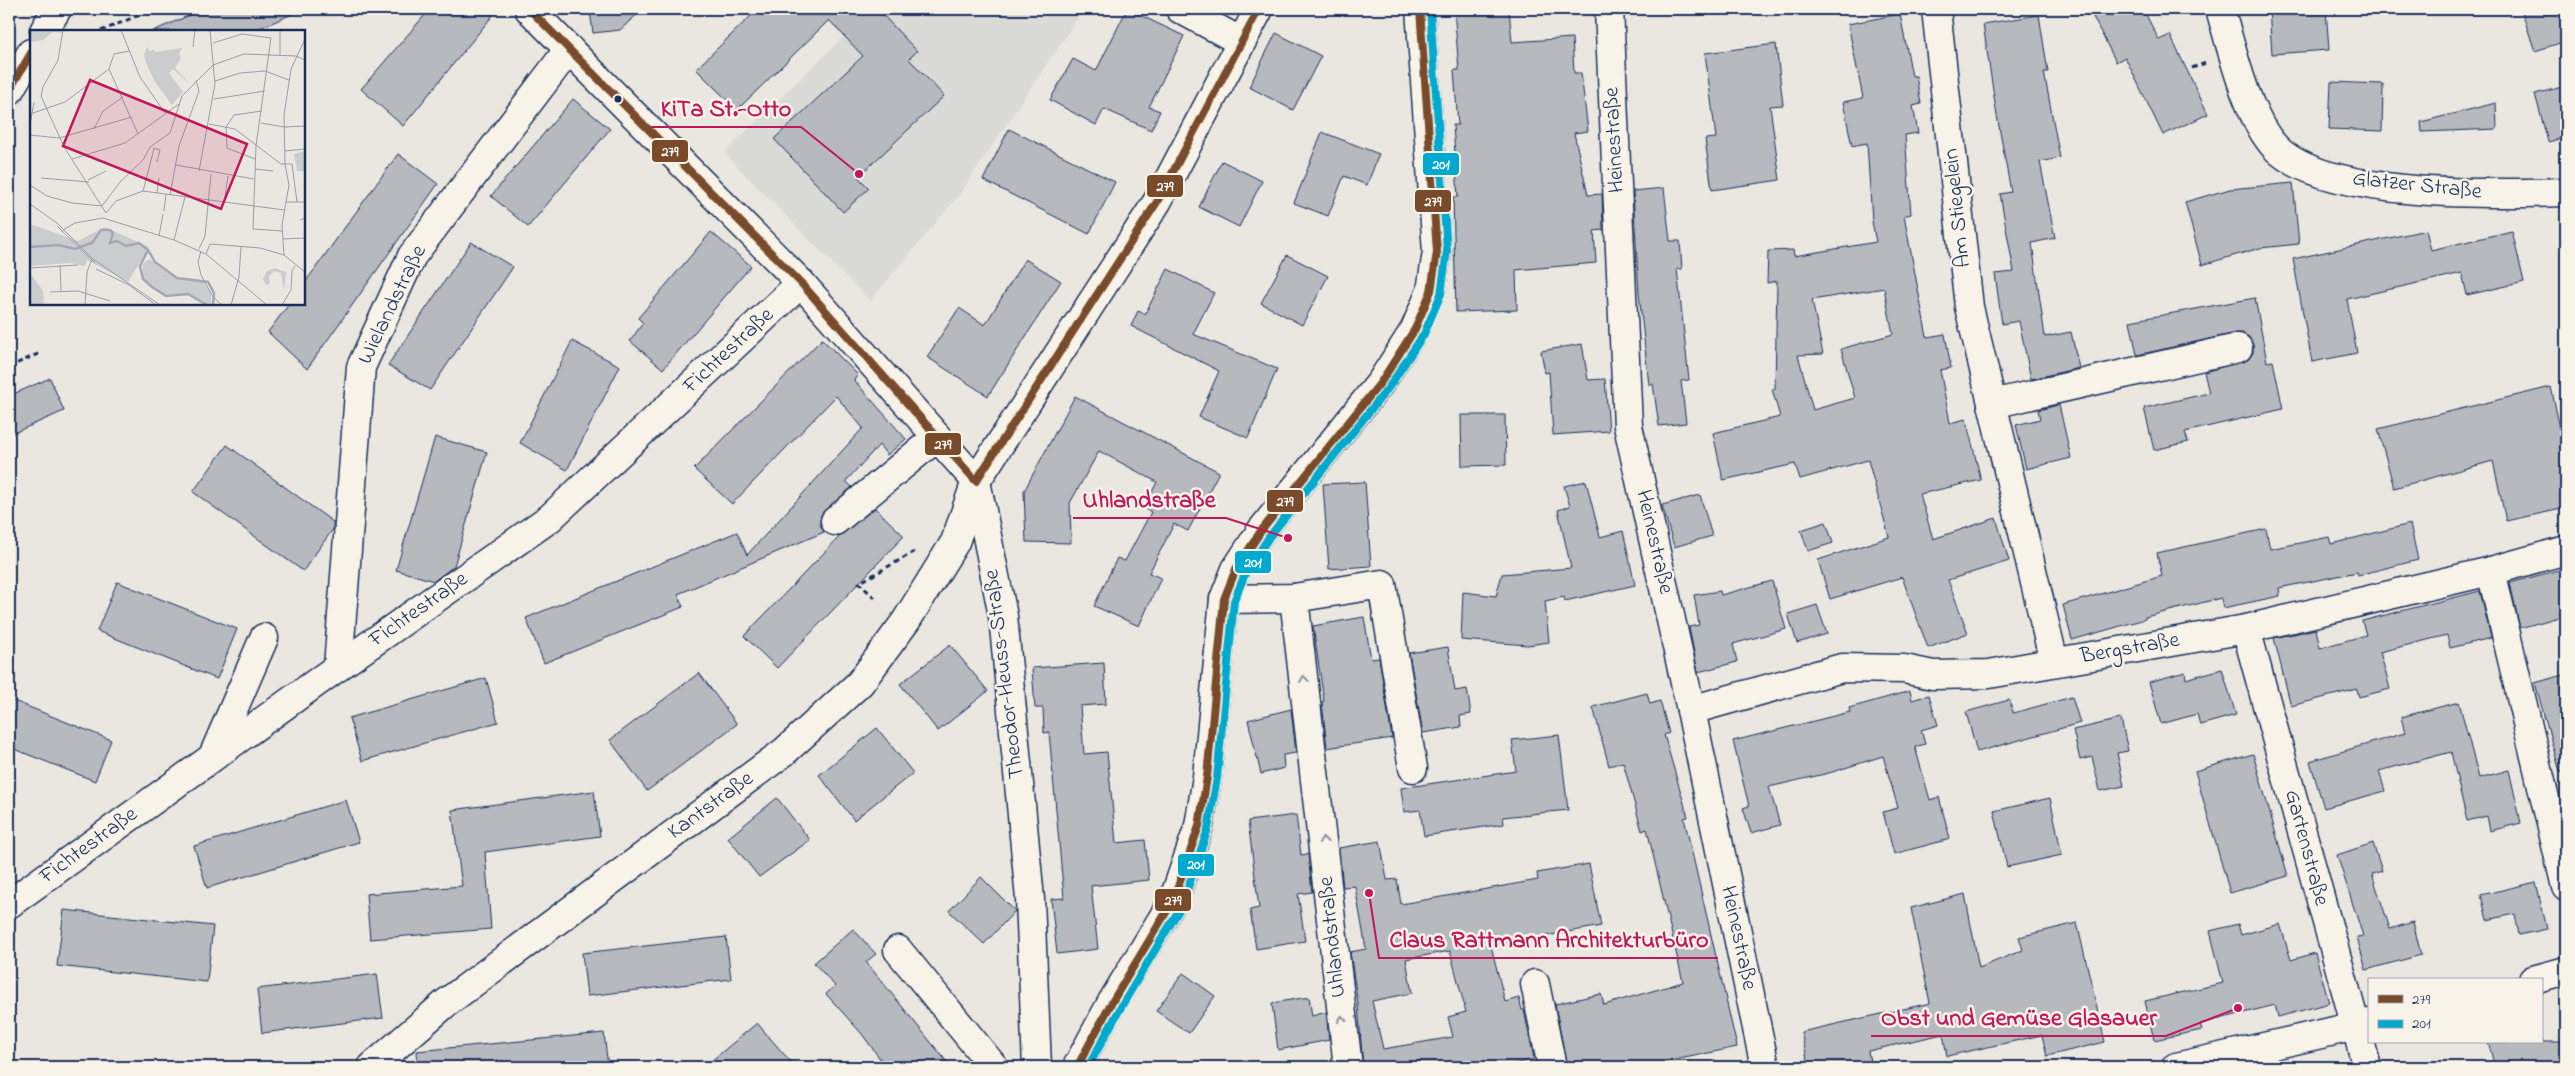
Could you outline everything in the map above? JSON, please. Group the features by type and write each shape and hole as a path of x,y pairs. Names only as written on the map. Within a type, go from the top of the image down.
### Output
{"street":[{"path":"45,30 57,9"},
{"path":"529,9 801,283 976,481"},
{"path":"1180,9 1240,41"},
{"name":"Kantstraße","path":"372,1067 446,1003 784,752 860,682 906,621 955,542 976,481 1157,202 1240,41 1259,9"},
{"path":"1076,1067 1112,1002 1173,901 1199,826 1207,777 1224,599 1236,569 1261,531 1381,382 1416,329 1431,291 1437,252 1420,9"},
{"name":"Heinestraße","path":"1609,9 1628,426 1692,710 1765,1067"},
{"name":"Am Stiegelein","path":"1936,9 1969,306 2054,662"},
{"name":"Glatzer Straße","path":"2220,9 2255,118 2277,148 2313,171 2365,185 2487,194 2566,192"},
{"name":"Wielandstraße","path":"338,667 361,367 412,256 569,49"},
{"path":"9,91 30,55"},
{"name":"Fichtestraße","path":"9,904 213,756 550,518 801,283"},
{"path":"1992,404 2238,348"},
{"path":"835,521 937,437"},
{"name":"Theodor-Heuss-Straße","path":"976,481 1003,616 1030,899 1037,1067"},
{"name":"Bergstraße","path":"1692,710 1842,668 1904,669 1933,675 1989,674 2246,629 2491,571 2566,550"},
{"path":"2491,571 2566,887"},
{"path":"1224,599 1294,598 1382,584 1413,768"},
{"name":"Uhlandstraße","path":"1294,598 1348,1067"},
{"name":"Gartenstraße","path":"2246,629 2362,1025 2366,1067"},
{"path":"213,756 264,638"},
{"path":"898,950 994,1067"},
{"path":"2540,978 2566,971"},
{"path":"1534,984 1552,1067"},
{"path":"2176,1067 2362,1025"}],"path":[{"path":"110,29 154,9"},
{"path":"9,367 40,353"},
{"path":"875,598 859,583 914,552"}],"shaded area":[{"path":"872,9 1084,9 959,195 870,301 724,153"}],"building":[{"path":"204,9 304,9 255,30 155,30"},
{"path":"430,9 498,9 403,126 361,89"},
{"path":"643,9 620,30 593,33 590,11"},
{"path":"758,9 877,9 917,51 909,59 944,96 858,177 869,188 843,212 774,139 863,56 829,20 737,110 696,69"},
{"path":"1127,9 1184,36 1149,107 1160,111 1151,130 1104,109 1096,125 1050,100 1073,59 1096,71"},
{"path":"1454,9 1509,9 1512,42 1572,38 1574,73 1581,73 1588,131 1574,133 1588,195 1602,194 1603,230 1594,231 1596,263 1516,270 1517,310 1456,312 1453,197 1458,197 1453,125 1458,125 1454,70 1459,70"},
{"path":"2089,9 2143,9 2159,40 2170,35 2208,114 2163,135 2125,57 2116,62"},
{"path":"2269,9 2326,9 2329,50 2272,54"},
{"path":"2521,9 2566,9 2566,41 2535,51"},
{"path":"1900,14 1912,76 1916,76 1921,104 1913,106 1918,133 1905,135 1911,214 1904,216 1927,337 1945,334 1951,368 1940,370 1950,423 1966,419 1981,480 1920,494 1933,539 1996,518 2009,561 1948,580 1968,633 1928,648 1902,577 1830,599 1818,560 1889,537 1868,460 1800,479 1795,464 1723,480 1713,433 1780,417 1772,389 1775,389 1777,281 1767,283 1768,251 1793,250 1794,256 1876,242 1872,221 1867,143 1852,146 1843,102 1863,98 1848,24","holes":["1884,288 1893,334 1841,349 1855,398 1813,410 1798,355 1823,354 1812,300"]},
{"path":"2039,15 2048,72 2044,72 2060,158 2040,162 2055,238 2032,243 2045,337 2071,332 2079,368 2031,379 2019,321 2002,324 1995,274 2014,272 2000,194 2011,192 1983,24"},
{"path":"1276,33 1321,56 1293,110 1249,87"},
{"path":"1776,44 1783,105 1770,106 1780,180 1712,190 1705,139 1716,138 1705,53"},
{"path":"2331,82 2383,84 2382,131 2329,129"},
{"path":"2566,86 2566,137 2548,142 2535,94"},
{"path":"573,99 610,129 528,227 491,196"},
{"path":"2496,103 2497,129 2422,132 2421,122"},
{"path":"1009,129 1115,182 1089,234 983,180"},
{"path":"1322,132 1379,154 1367,185 1344,176 1328,216 1294,203"},
{"path":"398,154 438,184 307,369 268,332 288,305 305,305 305,283"},
{"path":"1222,161 1262,181 1239,227 1199,207"},
{"path":"2293,183 2299,244 2260,248 2202,265 2185,202 2230,189"},
{"path":"1664,188 1670,241 1680,241 1682,269 1677,269 1689,380 1681,381 1686,423 1659,426 1653,384 1649,385 1639,294 1633,191"},
{"path":"2426,230 2431,250 2512,231 2524,282 2467,295 2462,273 2347,299 2357,353 2312,362 2293,259"},
{"path":"711,232 751,266 663,369 630,341 643,323 638,318"},
{"path":"471,242 513,267 430,390 388,365"},
{"path":"1287,255 1328,276 1302,325 1261,303"},
{"path":"1025,259 1061,281 988,396 927,357 959,308 985,325"},
{"path":"1168,269 1214,293 1193,334 1277,369 1248,438 1199,417 1219,371 1131,326 1138,311 1145,314"},
{"path":"2255,298 2267,362 2273,361 2283,409 2185,432 2188,442 2154,450 2144,408 2209,393 2204,372 2248,360 2253,353 2253,345 2249,337 2242,333 2235,333 2137,355 2130,321"},
{"path":"822,339 858,375 854,380 906,439 887,455 879,445 846,481 852,487 821,515 820,524 824,532 678,594 683,607 544,663 526,618 737,532 747,555 863,428 836,396 732,504 694,469"},
{"path":"572,341 620,366 567,470 520,443"},
{"path":"1582,344 1588,380 1605,379 1609,431 1553,435 1549,372 1545,373 1541,351"},
{"path":"50,378 64,411 9,435 9,396"},
{"path":"2551,387 2566,456 2566,508 2506,521 2493,461 2394,488 2378,429"},
{"path":"1075,396 1219,472 1188,531 1174,524 1149,573 1161,578 1139,626 1094,606 1117,558 1125,561 1151,512 1144,508 1157,482 1099,451 1070,503 1071,543 1026,542 1024,491"},
{"path":"2059,405 2071,458 2026,469 2016,425 2040,419 2038,410"},
{"path":"1461,415 1505,415 1506,465 1462,466"},
{"path":"435,437 487,452 454,566 434,581 396,570"},
{"path":"227,445 333,522 333,529 303,571 193,492"},
{"path":"1586,481 1600,537 1623,531 1635,585 1565,601 1564,597 1545,601 1549,642 1528,645 1461,640 1463,592 1496,596 1502,574 1571,568 1558,510 1570,506 1564,486"},
{"path":"1365,482 1371,566 1329,569 1323,484"},
{"path":"1700,495 1712,536 1674,547 1662,505"},
{"path":"875,508 904,536 777,668 744,636 842,534"},
{"path":"1826,522 1833,543 1808,551 1801,530"},
{"path":"2410,524 2418,560 2358,575 2357,572 2279,588 2280,596 2223,608 2221,598 2145,617 2145,619 2072,640 2063,605 2162,576 2157,553 2266,529 2270,549 2329,537 2331,544"},
{"path":"2566,568 2566,615 2520,628 2510,583"},
{"path":"1772,581 1786,629 1733,644 1737,662 1698,672 1689,627 1699,625 1694,595 1720,591 1721,595"},
{"path":"117,582 237,629 217,679 97,631"},
{"path":"2480,591 2491,638 2450,648 2447,635 2380,652 2390,689 2359,697 2357,689 2291,706 2274,638 2316,629 2320,648 2366,635 2362,621"},
{"path":"1817,605 1827,634 1797,643 1788,614"},
{"path":"1364,617 1371,659 1379,658 1392,738 1327,748 1322,702 1324,701 1313,626"},
{"path":"950,645 988,691 938,731 900,684"},
{"path":"1448,647 1455,691 1467,689 1471,714 1460,716 1461,727 1423,733 1409,653"},
{"path":"1104,663 1106,704 1080,706 1084,754 1107,752 1116,843 1145,840 1149,880 1091,886 1098,949 1057,954 1051,899 1064,898 1049,732 1044,733 1043,708 1035,708 1032,668"},
{"path":"2222,669 2236,715 2200,725 2197,714 2161,724 2149,682 2185,672 2186,679"},
{"path":"699,673 737,724 647,791 610,740"},
{"path":"2566,674 2566,772 2560,772 2535,683"},
{"path":"486,678 498,722 362,761 349,718"},
{"path":"1910,691 1912,700 1929,695 1938,725 1921,730 1925,744 1915,747 1930,800 1939,797 1950,839 1894,854 1883,812 1898,808 1883,756 1829,773 1769,787 1780,825 1751,833 1743,808 1749,806 1733,741 1850,712 1849,708"},
{"path":"1647,693 1650,704 1660,701 1669,733 1664,735 1688,817 1684,818 1737,1047 1656,1064 1657,1067 1567,1067 1555,1004 1601,994 1604,1005 1683,982 1647,829 1642,831 1623,762 1609,766 1593,707"},
{"path":"2072,697 2080,723 1977,752 1966,712 2009,700 2013,713"},
{"path":"9,699 111,740 95,781 9,747"},
{"path":"2459,702 2479,778 2509,770 2521,823 2490,831 2487,816 2467,821 2451,752 2379,771 2385,791 2324,808 2310,761 2405,733 2401,717"},
{"path":"1291,709 1296,753 1283,755 1284,768 1261,774 1248,720"},
{"path":"2121,719 2128,751 2117,753 2124,786 2100,791 2092,757 2080,760 2073,730"},
{"path":"877,728 913,773 854,820 819,775"},
{"path":"1559,735 1568,810 1503,817 1504,824 1424,836 1420,810 1404,812 1401,788 1516,771 1512,740"},
{"path":"2253,754 2288,876 2230,893 2195,771"},
{"path":"594,791 600,836 485,852 491,929 370,939 366,894 462,886 452,810"},
{"path":"777,798 810,840 759,877 728,838"},
{"path":"2050,798 2062,855 2007,867 1994,811"},
{"path":"346,800 359,842 207,888 194,846"},
{"path":"1296,815 1301,855 1308,854 1312,892 1298,894 1305,941 1256,949 1250,910 1259,908 1248,821"},
{"path":"1380,841 1387,880 1397,879 1401,904 1538,880 1537,873 1589,864 1601,926 1491,946 1505,1002 1519,998 1522,1010 1524,1010 1534,1059 1504,1067 1363,1067 1358,1004 1350,952 1366,949 1355,886 1343,887 1339,848","holes":["1450,951 1466,1012 1448,1017 1453,1037 1383,1049 1372,1001 1412,993 1406,959"]},
{"path":"2373,843 2382,871 2372,874 2390,929 2413,922 2421,955 2366,970 2357,937 2363,936 2337,855"},
{"path":"981,877 1015,911 984,944 949,911"},
{"path":"2536,882 2547,929 2519,935 2515,914 2487,920 2481,895"},
{"path":"1965,894 1979,968 2023,950 2019,937 2077,923 2105,1042 2047,1056 2042,1035 1947,1056 1943,1034 1868,1051 1870,1062 1846,1067 1809,1067 1801,1032 1930,1003 1911,908"},
{"path":"64,910 213,926 207,982 57,966"},
{"path":"2238,924 2241,935 2280,924 2291,960 2315,953 2329,1003 2278,1017 2275,1005 2200,1024 2202,1030 2154,1040 2145,1001 2223,983 2210,931"},
{"path":"853,929 876,954 866,962 951,1067 886,1067 862,1034 826,994 835,986 814,963"},
{"path":"726,937 731,979 587,996 582,953"},
{"path":"1183,973 1215,996 1189,1033 1156,1011"},
{"path":"377,974 383,1018 262,1033 257,989"},
{"path":"1309,997 1312,1016 1326,1012 1329,1040 1278,1050 1272,1003"},
{"path":"757,1023 795,1067 704,1067"},
{"path":"604,1033 608,1067 418,1067 417,1051"},
{"path":"2566,1042 2566,1067 2495,1067 2489,1044"}],"transit line":[{"name":"279","path":"529,9 801,283 976,481 1157,202 1259,9"},
{"name":"279","path":"1077,1067 1112,1002 1173,901 1199,826 1207,777 1224,599 1236,569 1261,531 1381,382 1415,329 1431,291 1437,252 1420,9"},
{"name":"201","path":"1088,1067 1121,1007 1182,905 1208,829 1217,778 1234,601 1245,574 1269,537 1389,387 1424,334 1441,294 1447,251 1430,9"},
{"name":"279","path":"9,91 30,55"}],"place":[{"name":"KiTa St.-Otto","path":"859,174"},
{"name":"Uhlandstraße","path":"1288,538"},
{"name":"Claus Rattmann Architekturbüro","path":"1369,893"},
{"name":"Obst und Gemüse Glasauer","path":"2238,1008"}]}
